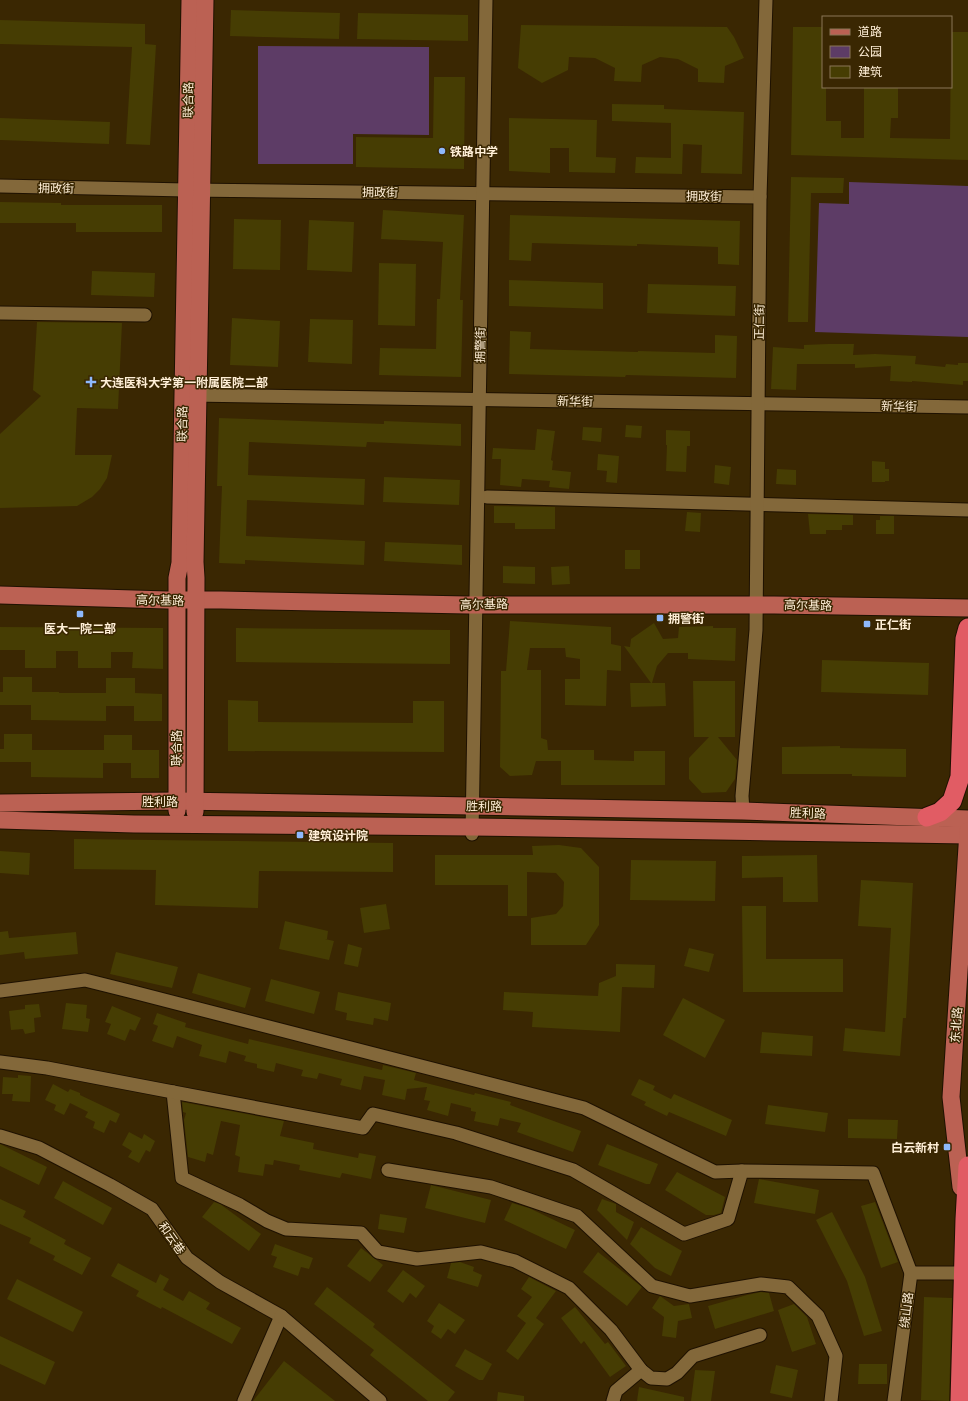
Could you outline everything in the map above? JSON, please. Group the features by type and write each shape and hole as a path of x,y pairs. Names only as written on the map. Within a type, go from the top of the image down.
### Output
{"highway":[{"path":"927,817 940,812 952,801 960,777 964,640 968,628"},
{"name":"东北路","path":"960,1401 968,1166"}],"main road":[{"name":"联合路","path":"190,0 194,190"},
{"name":"联合路","path":"176,824 177,578 180,563 190,395 194,190 205,0"},
{"name":"联合路","path":"190,395 196,578 195,824"},
{"name":"高尔基路","path":"0,595 177,600 968,608"},
{"name":"胜利路","path":"0,803 195,801 743,811 968,819"},
{"name":"胜利路","path":"0,820 472,830 968,835"},
{"name":"东北路","path":"965,1219 951,1098 968,831"}],"street":[{"name":"拥警街","path":"472,830 486,0"},
{"name":"正仁街","path":"743,811 742,796 756,630 760,197 766,0"},
{"name":"拥政街","path":"0,186 760,197"},
{"path":"0,313 145,315"},
{"name":"新华街","path":"190,395 758,403 968,408"},
{"path":"486,497 968,510"},
{"path":"0,991 85,980 134,992 584,1108 715,1172 872,1173 911,1273 964,1273"},
{"path":"0,1062 47,1068 363,1128 373,1114 456,1132 573,1170 684,1234 728,1219 742,1171"},
{"path":"172,1092 182,1178 240,1205 267,1221 286,1229 361,1233 378,1252 417,1259 481,1252 515,1261 569,1288 611,1330 641,1370 651,1378 667,1379 677,1373 693,1356 760,1335"},
{"name":"和云巷","path":"0,1136 39,1148 152,1209 187,1258 220,1282 281,1316 380,1401"},
{"path":"388,1170 491,1187 576,1216 652,1286 690,1296 761,1284 788,1288 818,1316 836,1356 831,1401"},
{"name":"绕山路","path":"894,1401 911,1273"},
{"path":"244,1401 281,1316"},
{"path":"613,1401 616,1391 641,1370"}],"green space":[{"path":"258,46 429,47 429,135 353,134 353,164 258,164"},
{"path":"849,182 968,186 968,337 815,332 819,203 849,204"}],"building":[{"path":"231,10 340,13 339,39 230,36"},
{"path":"358,13 468,15 468,41 357,39"},
{"path":"0,20 145,24 145,44 156,45 150,145 126,144 132,47 0,44"},
{"path":"521,25 727,27 734,37 744,58 725,66 724,83 698,82 698,69 678,59 660,57 642,65 641,82 614,81 615,68 595,58 569,57 568,70 542,83 518,68"},
{"path":"793,27 822,27 822,88 826,88 826,121 841,121 841,138 864,138 864,88 898,88 898,118 891,118 890,138 950,139 952,32 968,32 968,160 791,155"},
{"path":"434,77 465,77 464,169 356,167 356,137 433,138"},
{"path":"612,104 664,105 664,109 744,112 742,174 701,173 702,145 683,144 682,174 635,173 636,157 671,158 671,123 612,121"},
{"path":"0,118 110,122 109,144 0,140"},
{"path":"509,118 597,120 596,157 616,158 615,173 569,172 569,148 550,148 550,173 509,171"},
{"path":"791,177 844,178 843,193 811,193 808,322 788,322"},
{"path":"0,202 61,203 61,205 162,205 162,232 76,232 76,223 0,223"},
{"path":"383,210 464,215 460,300 463,300 461,377 379,375 380,348 436,349 437,299 440,299 443,242 381,239"},
{"path":"510,215 740,221 739,265 718,264 718,247 637,244 637,246 532,243 531,261 509,260"},
{"path":"234,219 281,220 280,270 233,269"},
{"path":"309,220 354,222 352,272 307,270"},
{"path":"379,263 416,264 415,326 378,325"},
{"path":"92,271 155,273 154,297 91,295"},
{"path":"509,280 603,283 603,309 509,306"},
{"path":"648,284 736,286 735,316 647,313"},
{"path":"232,318 280,321 278,367 230,365"},
{"path":"310,319 353,320 352,364 308,362"},
{"name":"大连医科大学第一附属医院二部","path":"37,322 122,323 118,409 77,408 75,455 112,455 107,478 100,489 92,497 77,506 0,508 0,434 41,396 33,390"},
{"path":"510,331 531,332 530,349 638,352 715,353 715,335 737,336 736,378 509,374"},
{"path":"854,344 853,355 875,354 916,356 915,364 945,367 946,364 958,365 958,363 968,363 968,381 963,381 963,385 912,381 890,381 891,366 855,368 855,364 797,364 796,390 771,389 773,347 804,349 804,345"},
{"path":"219,418 384,424 384,421 461,424 461,446 367,442 366,447 249,442 248,475 365,479 364,505 247,500 246,536 365,541 364,565 245,560 245,564 219,563 222,486 217,486"},
{"path":"626,425 642,426 641,438 625,437"},
{"path":"583,427 602,428 601,442 582,440"},
{"path":"537,429 555,431 551,460 553,461 552,470 571,472 569,489 549,487 550,481 522,479 521,487 500,485 501,459 492,459 493,448 535,450"},
{"path":"666,430 690,431 690,446 687,446 686,472 666,471"},
{"path":"598,454 619,456 617,483 606,482 607,471 597,470"},
{"path":"872,461 885,462 885,469 889,469 889,481 872,482"},
{"path":"715,465 731,467 729,485 714,483"},
{"path":"777,469 796,470 796,485 776,484"},
{"path":"384,477 460,480 459,505 383,502"},
{"path":"494,506 555,507 555,529 515,529 515,523 494,523"},
{"path":"687,512 701,513 700,532 685,531"},
{"path":"808,514 853,515 853,525 842,525 842,530 826,530 826,534 810,534"},
{"path":"880,516 894,516 894,534 876,534 876,520 880,520"},
{"path":"385,542 462,545 462,565 384,561"},
{"path":"625,550 640,550 640,569 625,569"},
{"path":"503,566 535,567 535,584 503,583"},
{"path":"569,566 570,584 552,585 551,567"},
{"path":"510,621 611,627 611,644 621,646 621,671 607,670 606,706 565,705 565,679 580,679 580,659 566,657 565,648 530,648 527,670 541,670 541,738 547,740 548,750 594,750 594,760 634,761 634,751 665,751 665,785 561,785 561,761 536,761 532,775 510,776 500,767 501,671 506,671"},
{"path":"654,623 663,639 678,638 679,627 713,626 713,628 736,628 735,661 688,659 688,653 668,653 657,666 652,683 665,683 666,706 631,707 630,683 651,683 624,646 630,647 631,639"},
{"path":"0,627 163,628 163,669 132,668 133,652 111,652 111,668 78,668 78,651 56,651 56,668 25,668 25,650 0,650"},
{"path":"236,628 450,630 450,664 236,662"},
{"path":"822,660 929,663 928,695 821,692"},
{"path":"3,677 32,677 32,692 59,693 106,693 106,678 135,678 135,693 162,694 162,721 134,721 134,706 106,706 106,721 31,720 31,705 0,705 0,692 3,692"},
{"path":"693,681 735,681 735,737 718,737 737,760 735,779 726,792 702,793 689,779 689,758 709,737 694,737"},
{"path":"228,700 258,701 258,722 413,723 413,701 444,701 444,752 228,751"},
{"path":"4,734 32,734 32,750 104,750 104,735 132,735 132,750 159,750 159,778 131,778 131,763 103,763 103,778 31,777 31,762 0,762 0,749 4,749"},
{"path":"840,746 840,748 906,749 906,777 852,776 852,774 782,774 782,747"},
{"path":"74,839 393,843 393,872 259,871 258,908 155,905 156,870 74,869"},
{"path":"559,845 581,848 599,867 599,925 586,945 531,945 531,918 556,914 563,906 564,882 556,873 527,872 527,916 508,916 508,885 435,885 435,855 533,855 532,846"},
{"path":"0,851 30,853 29,875 0,873"},
{"path":"817,855 818,902 783,902 783,877 742,878 742,856"},
{"path":"631,860 716,861 715,901 630,900"},
{"path":"861,880 913,883 906,1018 903,1018 900,1056 843,1051 845,1028 885,1032 891,928 858,926"},
{"path":"386,904 390,929 364,933 360,908"},
{"path":"742,906 766,906 766,959 843,959 843,992 743,992"},
{"path":"285,921 328,931 327,939 325,939 334,941 329,960 279,949"},
{"path":"8,931 9,938 76,932 78,954 25,959 24,952 0,955 0,932"},
{"path":"348,944 362,948 358,967 344,964"},
{"path":"689,948 714,954 709,972 684,966"},
{"path":"116,952 178,967 172,988 110,974"},
{"path":"616,964 655,965 654,988 622,987 620,1032 532,1027 533,1012 503,1010 504,992 598,996 599,983 616,976"},
{"path":"198,973 251,988 245,1008 192,993"},
{"path":"271,979 320,992 314,1014 265,1001"},
{"path":"338,992 391,1003 388,1021 374,1018 373,1025 346,1020 347,1013 335,1010"},
{"path":"683,998 725,1020 705,1058 663,1035"},
{"path":"66,1003 87,1005 86,1018 90,1019 88,1032 62,1029"},
{"path":"39,1004 41,1017 34,1018 35,1032 25,1034 23,1029 11,1030 9,1011 25,1009 25,1005"},
{"path":"112,1006 141,1018 135,1031 130,1029 125,1041 107,1034 111,1024 105,1022"},
{"path":"157,1013 186,1023 185,1027 248,1044 249,1039 382,1070 383,1065 416,1073 414,1080 474,1095 475,1093 511,1102 510,1105 581,1131 573,1152 517,1132 521,1123 500,1118 498,1126 474,1121 476,1112 471,1111 471,1108 451,1103 448,1116 427,1110 430,1101 424,1100 427,1087 407,1089 405,1100 382,1095 385,1080 364,1076 361,1090 340,1085 342,1079 319,1073 317,1079 301,1076 303,1070 276,1063 274,1072 257,1068 257,1064 244,1061 246,1056 229,1051 226,1063 199,1056 202,1045 177,1036 173,1048 152,1041 158,1026 153,1024"},
{"path":"762,1032 813,1036 812,1056 760,1053"},
{"path":"18,1075 31,1076 30,1102 12,1101 13,1094 2,1094 3,1077 18,1078"},
{"path":"639,1079 655,1086 653,1090 671,1099 674,1094 732,1120 726,1136 669,1112 667,1116 644,1105 646,1102 631,1095"},
{"path":"53,1084 68,1092 70,1089 80,1093 80,1095 120,1114 116,1123 110,1120 104,1133 93,1128 95,1122 85,1117 88,1112 70,1103 64,1115 54,1110 56,1105 45,1100"},
{"path":"182,1102 284,1121 280,1136 314,1143 313,1149 358,1158 359,1153 376,1156 371,1179 342,1173 340,1178 299,1170 300,1165 274,1160 273,1165 265,1164 263,1176 238,1172 240,1157 235,1155 240,1125 221,1121 213,1155 207,1153 205,1162 188,1157 184,1120 186,1113 183,1112"},
{"path":"768,1105 828,1113 825,1132 765,1124"},
{"path":"848,1119 898,1120 897,1139 848,1138"},
{"path":"129,1132 142,1139 144,1134 155,1141 150,1152 146,1150 139,1163 128,1157 132,1151 122,1145"},
{"path":"0,1144 47,1167 39,1185 0,1166"},
{"path":"607,1144 658,1164 650,1184 646,1184 598,1165"},
{"path":"677,1172 725,1197 721,1213 706,1215 665,1190"},
{"path":"759,1179 819,1190 815,1214 754,1203"},
{"path":"63,1181 112,1208 103,1225 54,1198"},
{"path":"431,1185 491,1200 485,1223 425,1208"},
{"path":"0,1199 26,1211 23,1217 66,1240 64,1244 91,1258 82,1275 53,1260 55,1256 29,1243 31,1238 0,1224"},
{"path":"602,1199 616,1204 616,1212 634,1222 627,1240 597,1210"},
{"path":"214,1202 220,1204 261,1234 249,1251 202,1217"},
{"path":"875,1202 898,1262 881,1268 861,1206"},
{"path":"512,1203 529,1208 575,1230 566,1249 504,1220"},
{"path":"832,1212 865,1277 882,1331 864,1336 847,1281 816,1220"},
{"path":"380,1214 407,1218 404,1233 378,1229"},
{"path":"641,1227 682,1251 671,1276 655,1268 630,1244"},
{"path":"275,1244 313,1258 309,1269 301,1267 298,1276 273,1267 277,1257 271,1255"},
{"path":"361,1248 383,1265 370,1282 347,1266"},
{"path":"598,1252 642,1287 627,1306 583,1272"},
{"path":"460,1262 474,1267 473,1271 482,1275 478,1287 447,1278 451,1263"},
{"path":"118,1263 156,1283 160,1274 169,1279 163,1290 183,1301 189,1291 210,1303 206,1309 241,1328 232,1344 162,1307 161,1309 136,1296 139,1291 111,1276"},
{"path":"403,1270 425,1286 416,1298 410,1293 403,1303 387,1291"},
{"path":"529,1277 556,1291 536,1318 544,1324 518,1360 506,1351 526,1323 517,1316 532,1297 521,1289"},
{"path":"17,1279 83,1312 73,1332 7,1299"},
{"path":"327,1287 375,1324 373,1327 455,1392 448,1401 428,1401 370,1355 374,1350 314,1304"},
{"path":"761,1292 769,1293 774,1311 715,1329 708,1306"},
{"path":"660,1296 674,1306 689,1304 692,1318 678,1321 676,1338 662,1336 664,1317 652,1308"},
{"path":"924,1297 952,1298 949,1401 921,1400"},
{"path":"439,1303 465,1320 455,1334 448,1329 441,1339 431,1332 434,1326 427,1321"},
{"path":"794,1304 807,1317 816,1344 792,1352 778,1310"},
{"path":"575,1307 605,1344 608,1342 626,1366 610,1377 584,1341 581,1344 561,1318"},
{"path":"0,1336 55,1362 45,1385 0,1364"},
{"path":"465,1349 492,1364 483,1380 479,1380 455,1366"},
{"path":"284,1361 335,1401 253,1401"},
{"path":"859,1364 887,1364 887,1384 858,1384"},
{"path":"776,1365 798,1370 792,1398 770,1393"},
{"path":"695,1370 715,1371 711,1401 691,1401"},
{"path":"639,1387 684,1397 684,1401 637,1401"},
{"path":"498,1392 524,1396 524,1401 497,1401"}],"place":[{"name":"铁路中学","path":"442,151"},
{"name":"大连医科大学第一附属医院二部","path":"91,382"},
{"name":"医大一院二部","path":"80,614"},
{"name":"拥警街","path":"660,618"},
{"name":"正仁街","path":"867,624"},
{"name":"建筑设计院","path":"300,835"},
{"name":"白云新村","path":"947,1147"}]}
